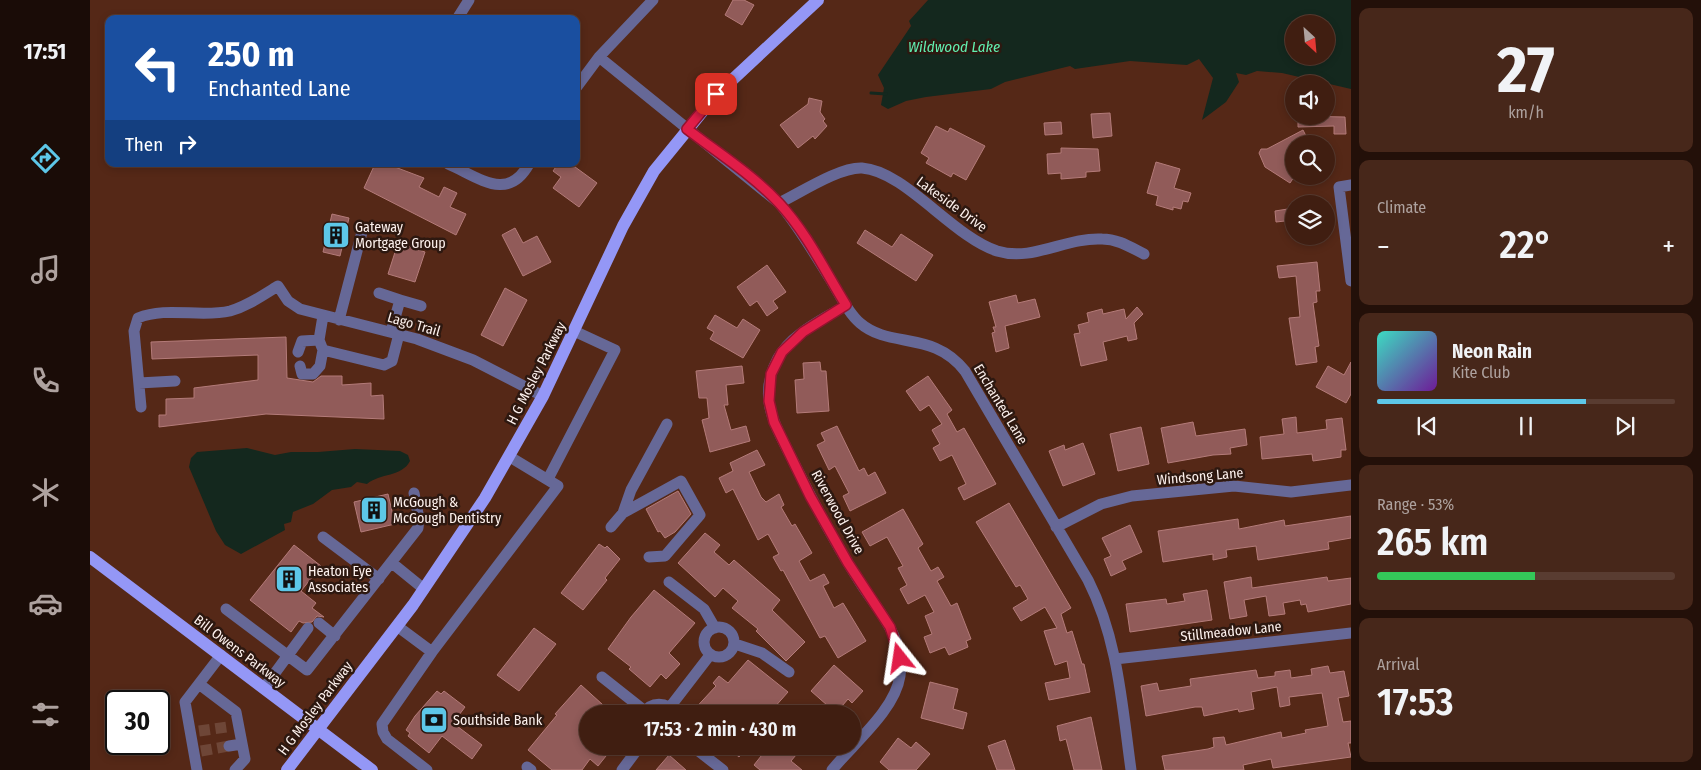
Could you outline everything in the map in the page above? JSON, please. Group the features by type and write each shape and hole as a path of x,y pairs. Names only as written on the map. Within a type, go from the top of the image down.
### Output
{"main road":[{"name":"H G Mosley Parkway","path":"287,770 397,626 468,526 510,457 543,396 633,207 654,171 716,94 818,0"},
{"name":"Bill Owens Parkway","path":"90,557 372,770"}],"street":[{"path":"460,15 469,0"},
{"path":"580,83 599,58 653,0"},
{"name":"Enchanted Lane","path":"599,58 779,203 802,233 857,320 868,328 935,347 946,353 961,366 1096,596 1115,659 1131,770"},
{"path":"455,167 496,185 509,184 520,179 527,167"},
{"name":"Lakeside Drive","path":"779,203 840,173 862,168 890,177 975,241 1000,252 1026,253 1099,239 1120,242 1144,254"},
{"path":"1351,185 1339,187 1351,281"},
{"path":"339,320 362,232"},
{"name":"Lago Trail","path":"139,383 134,331 138,318 150,313 229,311 251,303 278,286 293,306 323,316 417,339 466,358 543,396"},
{"path":"379,294 421,306"},
{"path":"298,352 302,340 384,365 392,361 400,300"},
{"name":"Riverwood Drive","path":"832,770 891,701 900,677 899,652 890,627 848,563 810,496 774,422 769,394 773,367 786,347 803,332 846,305"},
{"path":"300,366 302,374 313,374 320,366 323,316"},
{"path":"548,478 615,350 574,331"},
{"path":"141,407 139,383 175,381"},
{"path":"611,527 623,512 631,490 667,424"},
{"path":"428,770 387,739 383,732 382,724 432,652 558,486 548,478 510,457"},
{"path":"623,512 681,481 700,515 665,556 649,557"},
{"name":"Windsong Lane","path":"1056,527 1101,504 1132,496 1234,486 1290,492 1351,485"},
{"path":"226,609 307,670 418,528 419,519 414,493"},
{"path":"323,537 380,579"},
{"path":"392,563 424,589"},
{"path":"669,582 704,609 715,628"},
{"path":"264,688 314,625 334,636"},
{"path":"397,626 432,652"},
{"path":"724,627 731,632 735,644 727,656 718,658 710,655 704,647 705,637 715,628 724,627"},
{"name":"Stillmeadow Lane","path":"1115,659 1351,633"},
{"path":"735,644 762,653 789,672"},
{"path":"197,770 198,751 185,702 221,655"},
{"path":"675,705 710,655"},
{"path":"602,677 636,705"},
{"path":"199,684 236,712 245,759 235,770"},
{"path":"227,727 239,725"},
{"path":"229,746 242,744"},
{"path":"622,770 633,755"},
{"path":"704,755 723,770"}],"water":[{"name":"Wildwood Lake","path":"928,0 1351,0 1351,89 1335,85 1335,75 1291,75 1257,71 1246,75 1236,73 1239,82 1226,102 1202,120 1213,78 1199,59 1187,65 1130,61 1075,69 1070,66 1005,82 991,89 926,97 906,101 888,109 881,105 884,88 878,75 911,26 909,21"},
{"path":"247,448 275,455 291,452 355,449 400,451 408,455 410,461 402,470 367,484 357,482 351,487 332,490 313,504 293,512 291,522 284,524 285,530 241,554 225,545 216,531 189,467 191,458 197,452"}],"building":[{"path":"733,0 744,0 754,5 742,25 725,15"},
{"path":"809,98 822,101 820,112 827,126 815,139 813,136 798,148 780,125 808,104"},
{"path":"1110,113 1112,136 1093,138 1091,114"},
{"path":"1335,117 1345,117 1346,134 1334,134 1334,126 1298,127 1298,125 1335,125"},
{"path":"1061,122 1062,134 1045,135 1044,123"},
{"path":"936,126 948,132 950,128 985,146 966,180 953,173 951,177 926,163 929,158 921,153"},
{"path":"1303,130 1306,135 1294,135"},
{"path":"1285,140 1285,180 1265,167 1259,153 1261,149 1267,149"},
{"path":"1061,148 1098,149 1100,171 1086,172 1086,177 1061,179 1061,173 1048,174 1047,154 1061,153"},
{"path":"1156,162 1180,169 1174,188 1191,193 1188,202 1183,201 1181,209 1173,207 1173,210 1156,205 1158,196 1147,193"},
{"path":"374,167 395,167 424,178 419,187 439,197 444,187 457,193 450,207 466,214 456,235 364,188"},
{"path":"556,167 575,167 597,183 579,207 553,188 561,177 553,171"},
{"path":"1285,209 1285,221 1276,222 1275,211"},
{"name":"Gateway Mortgage Group","path":"332,214 349,218 340,256 323,252"},
{"path":"515,228 523,243 537,236 551,262 523,276 502,235"},
{"path":"865,230 892,247 901,234 933,255 916,281 857,243"},
{"path":"398,243 425,252 415,282 388,274"},
{"path":"1317,262 1320,291 1316,291 1317,302 1313,303 1319,346 1315,347 1317,362 1296,365 1289,318 1300,317 1296,276 1279,278 1277,266"},
{"path":"767,265 786,292 773,301 778,308 767,316 757,301 750,306 737,287"},
{"path":"505,288 527,300 503,346 481,335"},
{"path":"1016,295 1018,303 1035,299 1040,317 1005,326 1009,348 996,352 992,333 995,332 993,327 996,327 989,302"},
{"path":"1137,307 1143,314 1134,323 1137,339 1128,341 1127,336 1103,342 1107,360 1081,366 1074,334 1080,333 1078,325 1089,322 1087,313 1102,309 1103,314 1124,309 1126,319"},
{"path":"715,315 737,328 743,319 760,330 743,358 710,339 714,332 707,328"},
{"path":"286,337 287,378 313,382 321,376 342,376 342,385 371,383 371,396 383,395 384,419 266,414 159,427 159,415 166,415 166,399 194,398 194,388 258,380 258,355 152,359 151,342"},
{"path":"820,362 821,371 826,371 829,411 797,413 795,380 804,379 803,363"},
{"path":"1351,362 1351,394 1346,403 1316,387 1328,366 1344,375"},
{"path":"742,366 744,383 726,385 728,405 724,405 731,430 746,426 750,441 710,452 702,420 709,418 707,398 699,398 696,371"},
{"path":"928,376 952,410 947,414 957,432 964,428 996,484 964,500 958,488 966,484 952,455 940,461 933,448 940,444 932,430 942,424 929,405 920,411 906,391"},
{"path":"1296,417 1297,433 1327,429 1326,420 1342,418 1346,450 1341,450 1341,457 1313,461 1312,454 1262,459 1260,437 1284,434 1282,419"},
{"path":"1193,422 1196,436 1245,429 1247,445 1230,448 1231,454 1213,455 1168,463 1161,428"},
{"path":"837,426 859,471 864,468 868,476 875,472 886,493 850,511 843,496 849,493 835,466 829,470 817,445 825,441 821,433"},
{"path":"1141,427 1149,464 1118,471 1110,434"},
{"path":"1083,443 1095,474 1063,486 1049,451 1064,445 1065,450"},
{"path":"757,450 765,465 749,472 761,497 766,502 779,494 784,505 781,507 792,526 795,524 812,553 799,561 810,581 824,574 829,583 823,586 834,608 843,603 866,641 838,658 825,636 820,638 783,570 781,571 773,557 779,554 768,534 758,540 733,489 726,493 719,478 733,471 730,463"},
{"path":"678,491 691,514 675,532 665,538 660,531 658,532 646,509"},
{"name":"McGough & McGough Dentistry","path":"388,494 395,524 361,532 354,502"},
{"path":"1009,503 1071,608 1061,614 1067,633 1072,631 1082,664 1084,664 1090,692 1049,700 1045,683 1070,678 1067,661 1055,665 1044,631 1057,628 1045,607 1021,621 1013,608 1028,599 1020,585 1016,587 976,522"},
{"path":"903,509 923,544 918,548 931,571 938,567 944,577 937,581 951,606 957,603 971,639 966,641 968,647 949,655 945,647 930,653 924,637 932,634 925,616 934,612 925,595 908,604 900,589 907,585 898,568 903,566 887,537 870,546 862,532"},
{"path":"1351,516 1351,538 1328,542 1329,549 1258,560 1256,546 1226,550 1227,557 1213,560 1213,554 1163,562 1158,531 1238,519 1239,529 1284,520 1285,526"},
{"path":"1130,525 1142,552 1122,561 1126,569 1111,576 1104,559 1111,556 1102,538"},
{"path":"705,533 720,545 714,552 729,565 734,560 780,600 772,610 805,642 786,661 756,631 758,629 732,608 738,601 723,588 715,597 678,563"},
{"path":"599,544 605,548 607,546 620,559 605,578 607,580 583,610 561,593"},
{"name":"Heaton Eye Associates","path":"294,545 321,566 301,591 316,603 312,608 324,617 317,616 312,622 303,623 299,621 291,632 250,600"},
{"path":"1251,577 1252,588 1327,577 1328,581 1351,578 1351,604 1308,612 1306,604 1301,605 1300,600 1283,603 1285,614 1269,616 1266,596 1244,600 1247,616 1230,619 1224,582"},
{"path":"654,590 695,623 669,653 680,664 666,679 661,674 650,687 629,669 631,667 608,649 631,617"},
{"path":"1207,590 1212,620 1130,632 1126,604 1166,599 1167,604 1185,601 1183,594"},
{"path":"534,628 556,644 519,691 497,675"},
{"path":"748,660 788,692 777,705 698,705 716,686 713,683 719,676 728,683"},
{"path":"834,665 863,691 852,703 848,699 843,705 827,705 811,691"},
{"path":"1328,666 1330,673 1344,671 1349,696 1338,698 1343,722 1351,721 1351,743 1348,743 1351,757 1273,768 1271,759 1243,765 1244,770 1165,770 1162,756 1214,747 1213,738 1224,737 1226,745 1281,732 1282,738 1306,733 1305,730 1328,726 1322,693 1289,697 1290,705 1280,707 1277,687 1251,692 1254,709 1239,712 1238,709 1204,716 1202,707 1195,707 1146,716 1141,686 1157,683 1159,691 1191,686 1190,679 1256,670 1258,678 1275,676 1275,672 1290,670 1291,678 1312,675 1311,669"},
{"path":"930,682 958,689 953,709 967,713 963,729 921,718"},
{"path":"581,685 603,705 579,705 579,755 607,755 598,766 590,759 582,770 552,770 528,750 557,715 555,714"},
{"name":"Southside Bank","path":"437,691 441,694 444,691 465,707 453,723 482,745 472,759 442,736 429,753 408,736 410,733 406,730 415,716"},
{"path":"1091,717 1102,770 1074,770 1066,739 1060,741 1057,726"},
{"path":"898,738 911,748 916,742 930,754 916,770 889,770 880,762"},
{"path":"1005,740 1015,770 997,770 988,746"},
{"path":"669,755 686,770 656,770"},
{"path":"762,755 796,755 791,761 802,770 760,770 754,765"}],"waterway":[{"path":"871,93 886,94"}],"tunnel":[{"path":"199,731 227,727"},
{"path":"201,751 229,746"}],"place":[{"name":"Gateway Mortgage Group","path":"336,235"},
{"name":"McGough & McGough Dentistry","path":"374,510"},
{"name":"Heaton Eye Associates","path":"289,579"},
{"name":"Southside Bank","path":"434,720"}],"route":[{"path":"716,94 687,129 779,203 802,233 846,305 803,332 786,347 773,367 769,387 769,401 774,422 810,496 848,563 890,627 898,645 900,658"}]}
